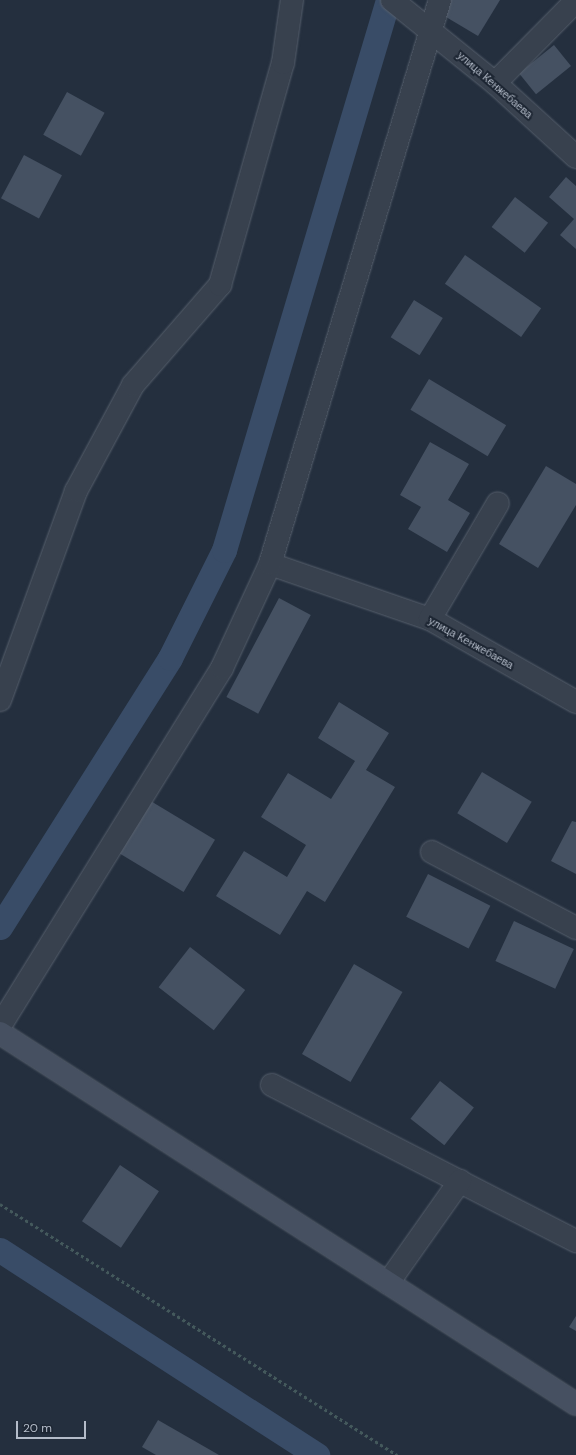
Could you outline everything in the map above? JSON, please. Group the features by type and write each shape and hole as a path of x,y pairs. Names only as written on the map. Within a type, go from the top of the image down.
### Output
{"main road":[{"path":"0,1033 576,1404"}],"street":[{"path":"0,700 76,491 133,385 220,285 283,63 292,0"},
{"name":"улица Кенжебаева","path":"392,0 495,82 576,157"},
{"path":"0,1026 222,668 270,564 432,32 440,0"},
{"path":"495,82 576,1"},
{"path":"430,619 498,503"},
{"name":"улица Кенжебаева","path":"270,564 430,619 576,702"},
{"path":"432,852 576,928"},
{"path":"272,1086 576,1240"},
{"path":"388,1283 460,1181"}],"path":[{"path":"0,1204 397,1455"}],"building":[{"path":"449,0 500,0 478,36 441,14"},
{"path":"554,45 571,66 536,94 519,73"},
{"path":"67,92 105,113 81,156 43,135"},
{"path":"24,155 62,175 39,218 1,198"},
{"path":"566,177 576,186 576,249 560,235 574,219 549,197"},
{"path":"515,197 548,223 525,253 492,227"},
{"path":"465,255 541,308 521,337 445,284"},
{"path":"414,300 443,318 420,355 391,337"},
{"path":"429,379 506,425 488,456 410,410"},
{"path":"430,442 469,464 448,500 470,513 447,552 408,529 421,507 400,495"},
{"path":"546,466 576,484 576,505 538,568 499,544"},
{"path":"279,598 311,615 258,714 226,697"},
{"path":"339,702 389,733 366,770 395,787 325,902 307,891 280,935 216,896 244,851 287,877 306,845 261,817 288,773 331,799 355,761 318,738"},
{"path":"482,772 532,802 507,843 457,813"},
{"path":"149,800 215,840 184,892 118,852"},
{"path":"572,821 576,822 576,874 551,861"},
{"path":"428,874 490,906 469,949 406,917"},
{"path":"514,921 574,949 555,989 495,961"},
{"path":"190,947 245,990 214,1030 159,987"},
{"path":"354,964 402,992 350,1082 302,1054"},
{"path":"440,1081 474,1107 444,1145 410,1119"},
{"path":"120,1165 159,1191 121,1248 82,1221"},
{"path":"576,1316 576,1331 569,1327"},
{"path":"158,1420 219,1455 156,1455 142,1447"}],"waterway":[{"path":"0,927 170,658 224,550 388,0"},
{"path":"0,1250 317,1455"}]}
